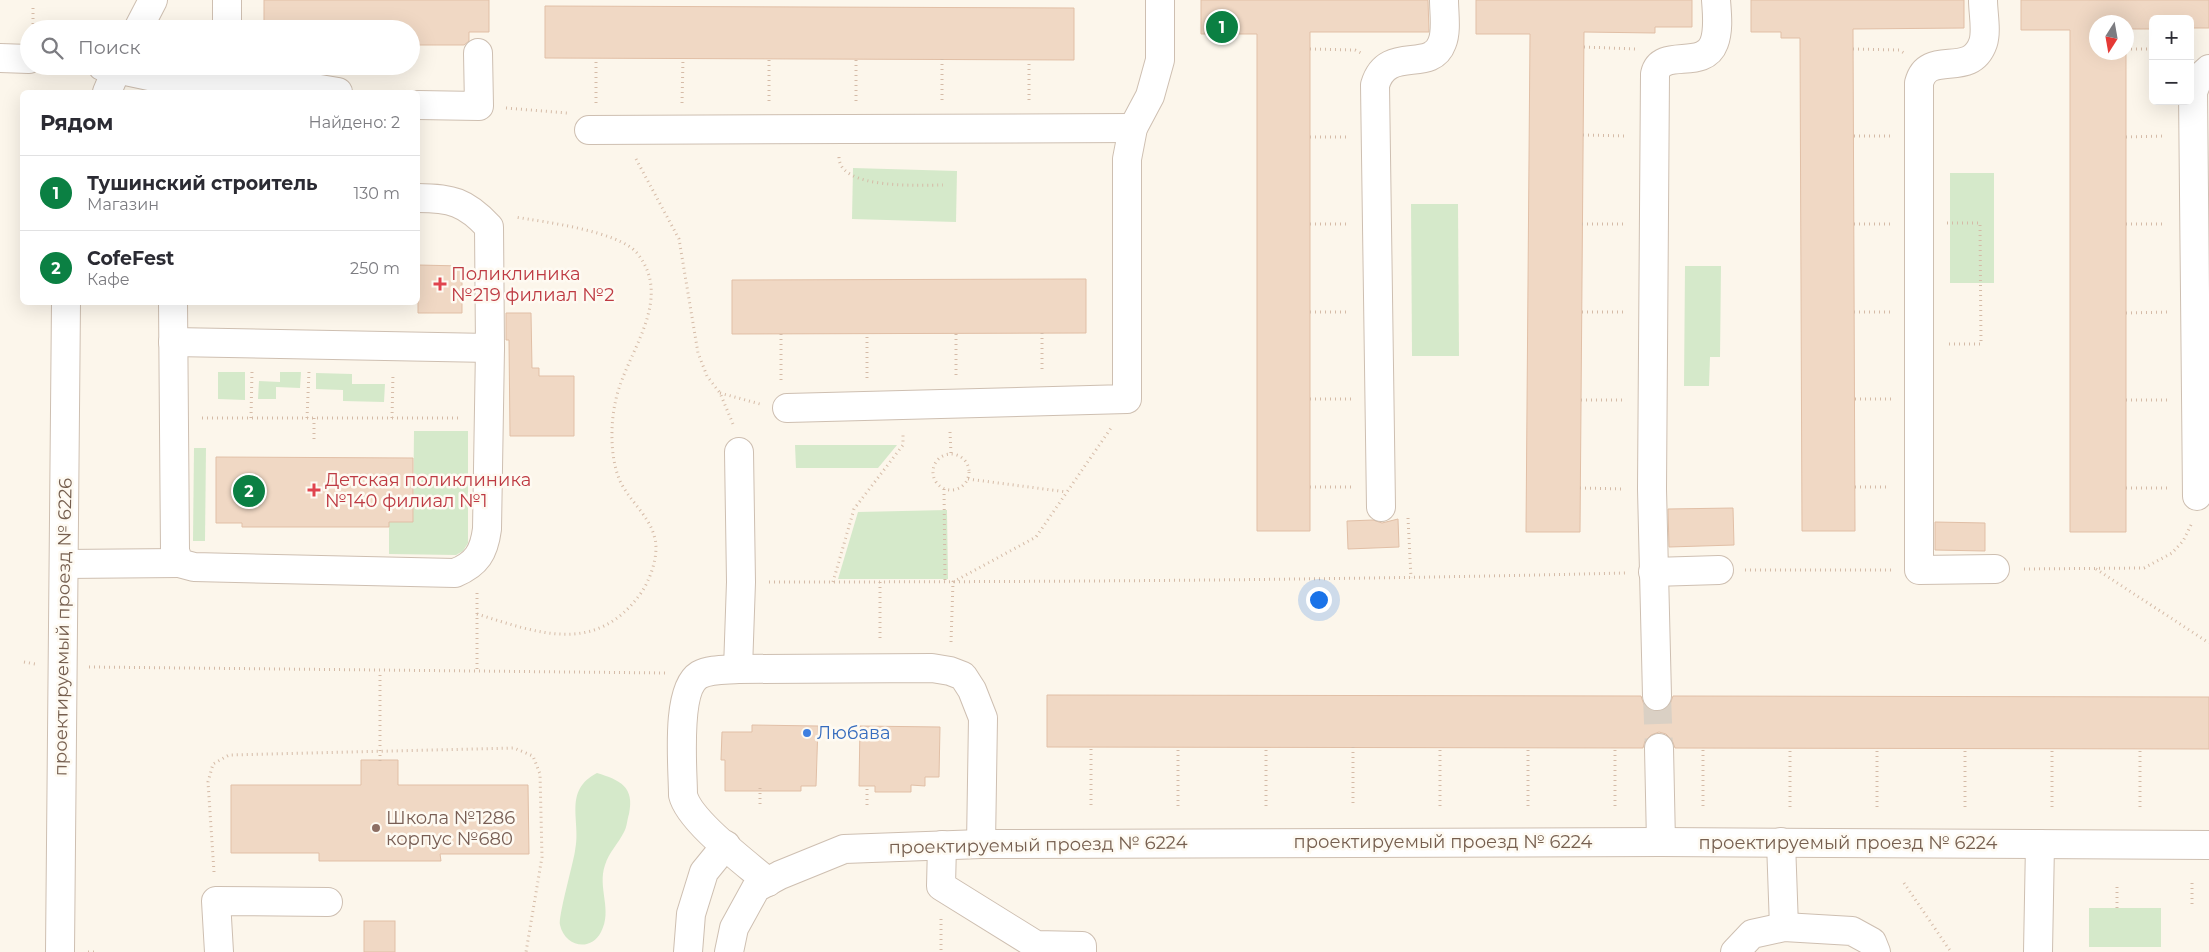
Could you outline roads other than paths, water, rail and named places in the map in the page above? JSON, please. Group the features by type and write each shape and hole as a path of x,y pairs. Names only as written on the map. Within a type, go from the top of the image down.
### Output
{"street":[{"path":"143,20 153,0"},
{"path":"227,0 227,20"},
{"path":"784,408 1127,399 1127,159 1133,128 1150,96 1160,60 1160,0"},
{"path":"1381,497 1375,85 1378,74 1385,66 1395,62 1426,58 1436,53 1442,43 1444,0"},
{"path":"1657,696 1652,489 1655,74 1660,64 1664,61 1695,59 1706,53 1714,45 1717,33 1716,0"},
{"path":"1983,0 1983,42 1979,52 1970,60 1960,64 1936,65 1928,68 1921,74 1919,83 1917,344 1919,570 1995,569"},
{"path":"420,104 479,106 478,52"},
{"path":"0,58 20,59"},
{"path":"2197,492 2193,92 2198,79 2209,69"},
{"path":"112,75 128,90"},
{"path":"125,75 154,77 183,75"},
{"path":"241,75 326,90"},
{"path":"592,130 1133,128"},
{"path":"64,564 179,563 194,567 454,573 477,560 484,545 487,529 490,348 489,227 473,210 441,198 420,198"},
{"name":"проектируемый проезд № 6226","path":"60,952 66,305"},
{"path":"173,305 174,551 179,563"},
{"path":"173,342 490,348"},
{"path":"738,452 741,582 738,669"},
{"path":"1653,572 1720,570"},
{"path":"768,882 690,812 683,796 683,712 688,690 699,675 718,670 738,669 932,668 950,671 963,676 972,690 983,718 981,844"},
{"path":"1659,748 1661,842"},
{"name":"проектируемый проезд № 6224","path":"729,952 734,928 756,888 844,849 981,844 1661,842 2209,845"},
{"path":"1781,842 1784,927"},
{"path":"2038,952 2040,844"},
{"path":"688,952 691,914 704,872 726,845"},
{"path":"942,845 940,886 1036,949 1082,946 1082,952"},
{"path":"219,952 216,901 328,902"},
{"path":"1735,952 1752,934 1784,927 1852,931 1872,942 1876,952"}],"tunnel":[{"path":"1657,696 1659,748"}],"place":[{"name":"Тушинский строитель","path":"1222,27"},
{"name":"Поликлиника №219 филиал №2","path":"440,284"},
{"name":"Детская поликлиника №140 филиал №1","path":"314,490"},
{"name":"CofeFest","path":"249,491"},
{"name":"Любава","path":"807,733"},
{"name":"Школа №1286 корпус №680","path":"376,828"}]}
